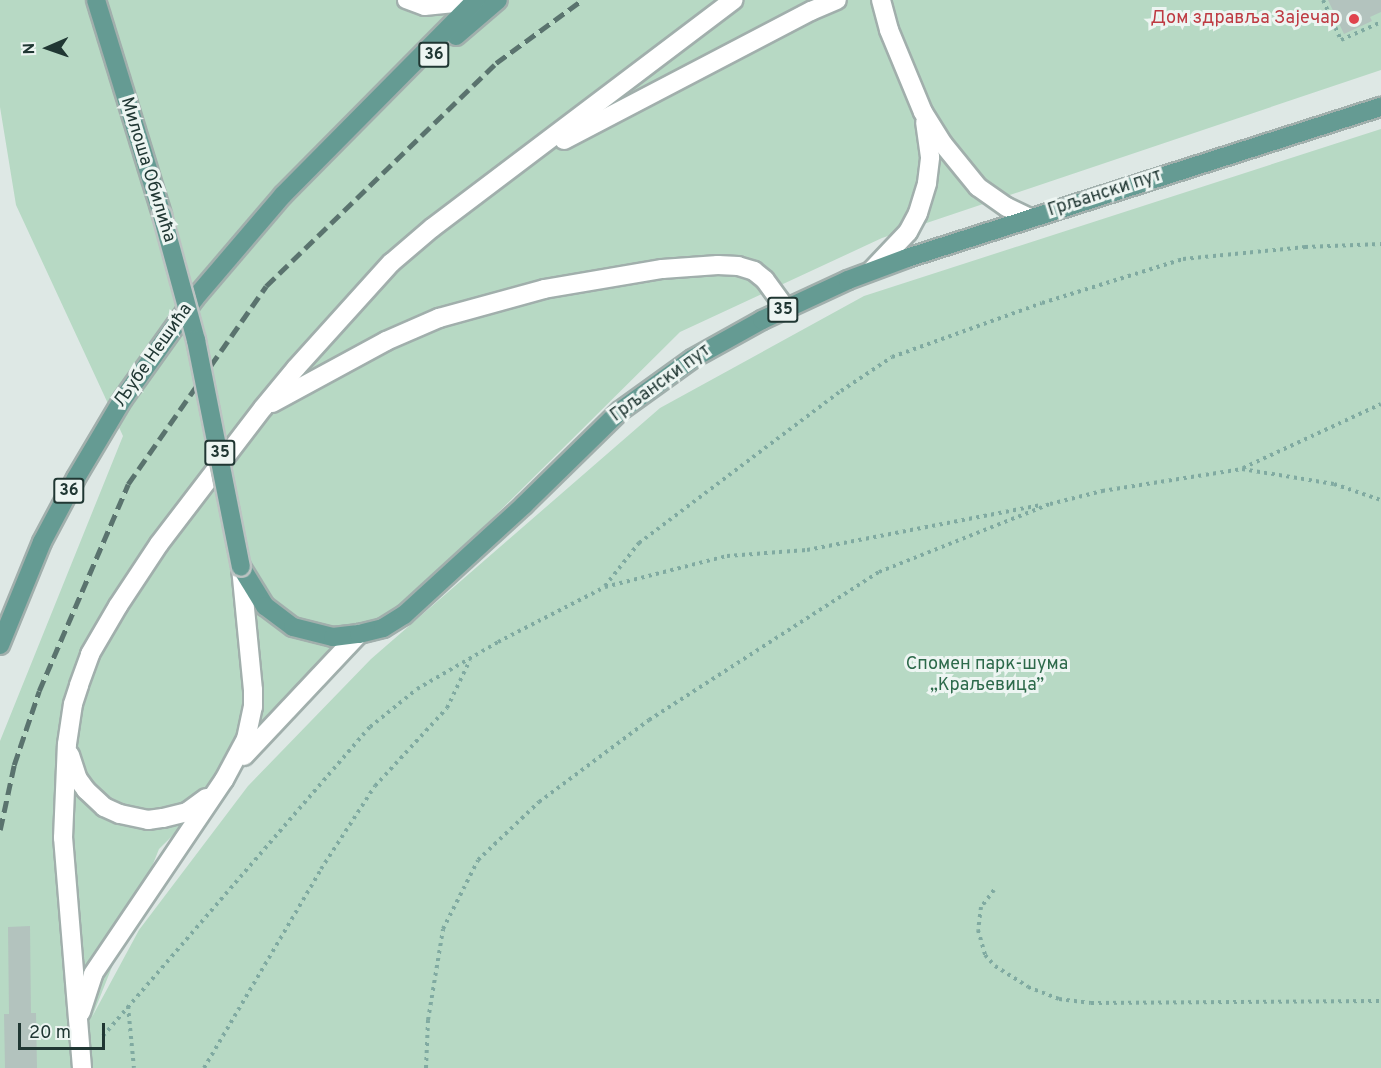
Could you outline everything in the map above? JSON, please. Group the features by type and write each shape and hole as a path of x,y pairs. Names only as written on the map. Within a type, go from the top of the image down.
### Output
{"main road":[{"name":"Милоша Обилића","path":"96,0 162,215 196,340"},
{"name":"36","path":"370,109 498,0"},
{"name":"36","path":"370,109 475,1"},
{"name":"Грљански пут","path":"196,340 242,567 265,606 292,627 323,636 359,634 383,628 404,615 524,505 605,424 638,397 708,350 786,309 872,270 1381,107"},
{"name":"Љубе Нешића","path":"1,640 60,507 142,371 228,256 283,195 370,109"}],"street":[{"path":"82,1066 63,838 67,744 73,704 79,685 90,654 105,627 159,544 263,408 391,263 432,228 520,164 734,0"},
{"path":"520,164 811,11 837,0"},
{"path":"881,0 889,30 923,112 943,144 978,187 1007,207 1030,218"},
{"path":"872,270 908,232 923,199 930,158 923,112"},
{"path":"263,408 397,336 439,318 544,289 662,270 718,265 738,267 754,272 765,280 786,309"},
{"path":"78,1026 93,974 224,780 246,739 253,707 242,567"},
{"path":"67,744 73,768 86,790 104,807 135,818 163,818 187,812 224,780 263,734 330,667 359,634"}],"lane":[{"path":"405,0 424,7 475,1"}],"path":[{"path":"1323,0 1341,40 1381,22"},
{"path":"605,587 639,543 841,391 892,357 1042,303 1183,259 1305,247 1381,244"},
{"path":"82,1066 128,1006 370,727 417,689 542,618 605,587 727,556 807,550 1050,504 1102,491 1242,469 1381,404"},
{"path":"1242,469 1334,484 1381,500"},
{"path":"426,1068 428,1020 443,929 478,860 539,802 649,720 879,572 1050,504"},
{"path":"204,1068 321,870 375,786 447,708 470,659"},
{"path":"994,890 981,908 978,930 985,955 995,966 1028,987 1059,999 1091,1003 1381,1001"},
{"path":"128,1006 134,1068"}],"green space":[{"name":"Спомен парк-шума „Краљевица”","path":"0,0 1381,0 1381,70 882,238 680,332 159,849 92,1017 139,930 248,786 371,659 660,408 864,296 1381,129 1381,1068 0,1068 0,741 123,436 16,205 0,107"}],"building":[{"name":"Дом здравља Зајечар","path":"1328,0 1381,0 1381,12 1370,17 1372,21 1344,34"},
{"path":"30,926 31,1013 36,1013 37,1068 5,1068 4,1014 9,1014 8,927"}],"railway":[{"path":"0,830 14,765 39,691 128,484 266,286 496,63 582,0"}],"place":[{"name":"Дом здравља Зајечар","path":"1354,19"}]}
